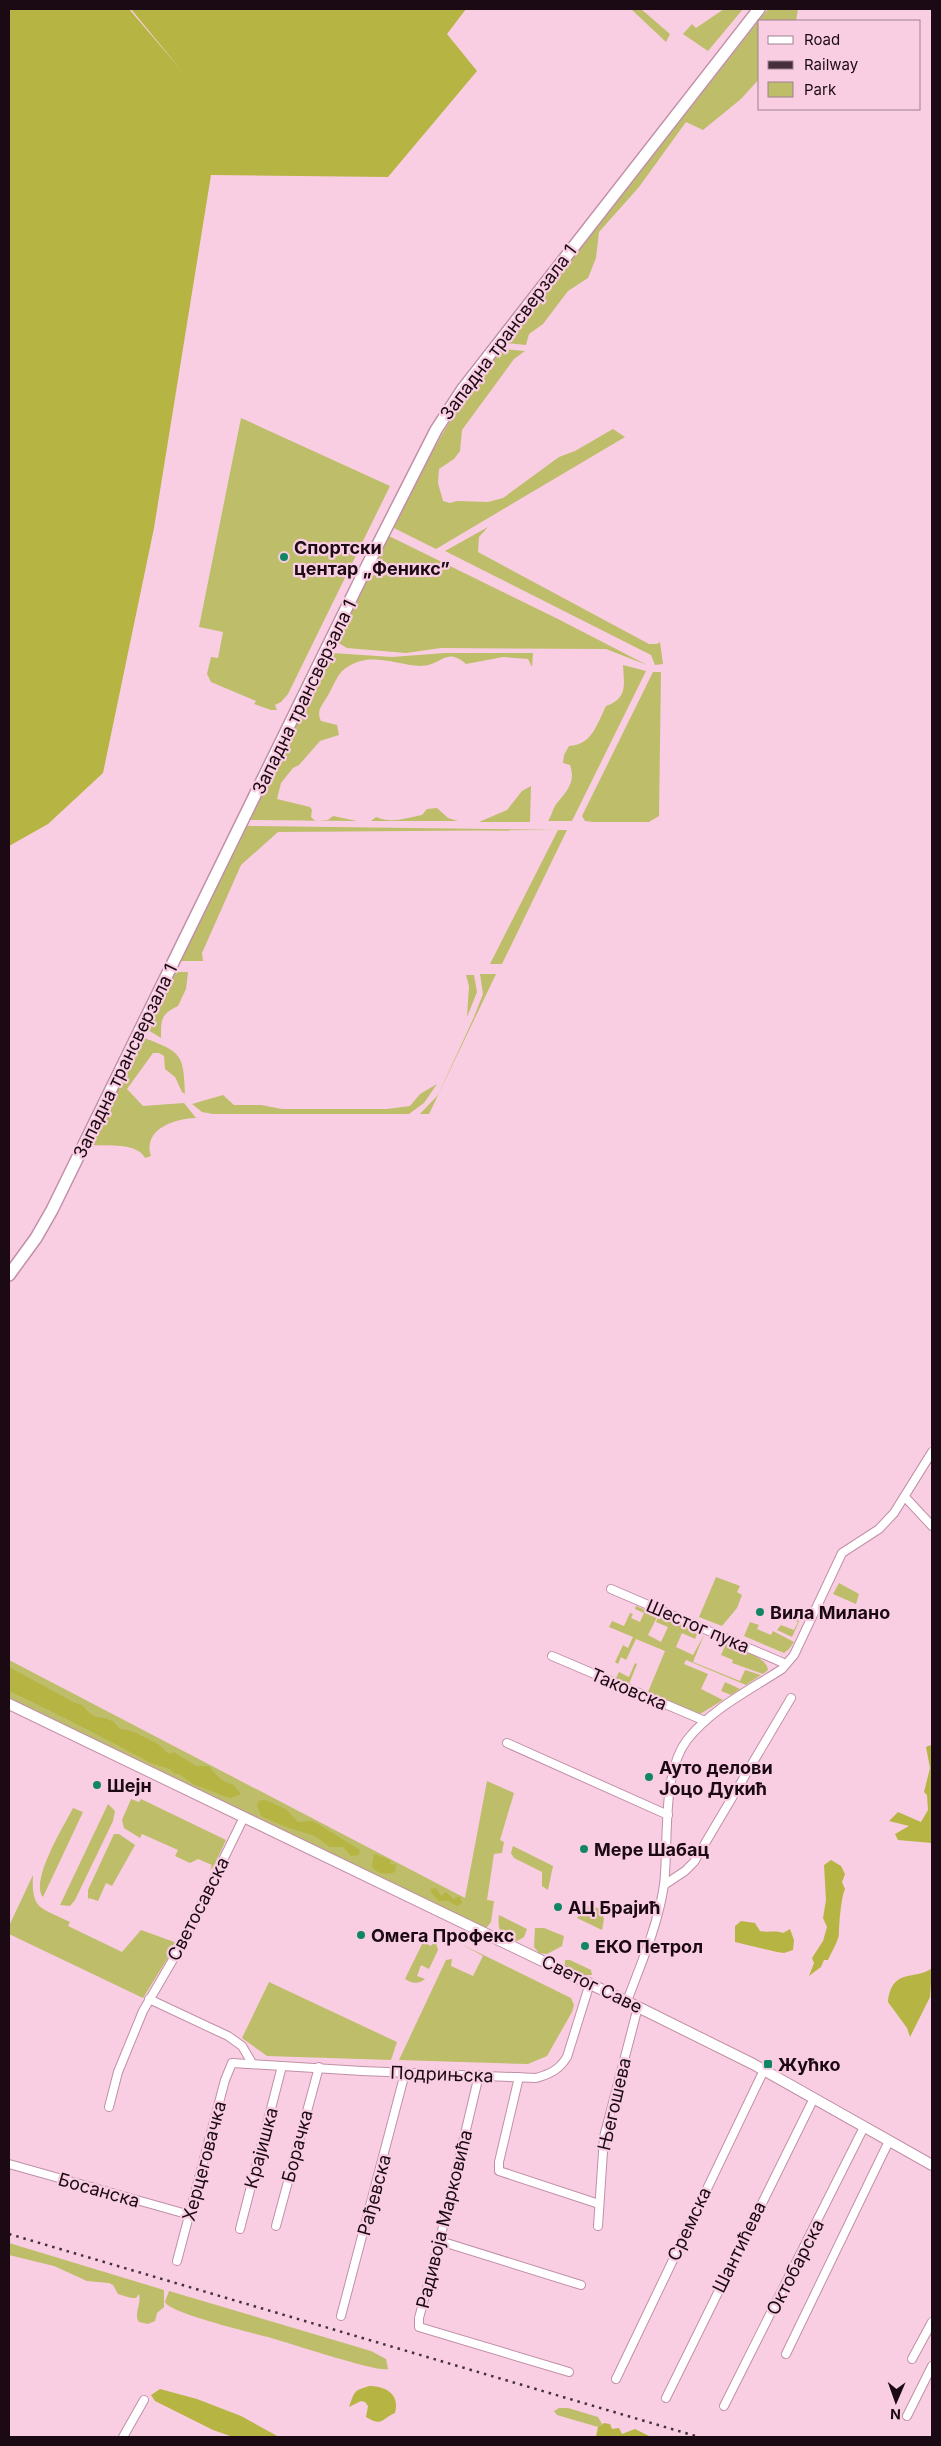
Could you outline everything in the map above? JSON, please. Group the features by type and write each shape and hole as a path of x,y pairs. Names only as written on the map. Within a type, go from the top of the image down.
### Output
{"main road":[{"name":"Западна трансверзала 1","path":"9,1275 36,1238 52,1210 358,583 436,430 467,382 759,9"}],"street":[{"path":"627,2001 651,1936 664,1885 671,1786 680,1753 686,1741 705,1721 786,1664 794,1655 842,1553 879,1529 894,1514 932,1452"},
{"path":"905,1497 932,1526"},
{"name":"Шестог пука","path":"610,1589 786,1664"},
{"name":"Таковска","path":"552,1656 705,1721"},
{"path":"664,1885 685,1871 694,1862 791,1698"},
{"name":"Светог Саве","path":"9,1704 627,2001 764,2070 932,2166"},
{"path":"507,1743 668,1815"},
{"name":"Светосавска","path":"109,2107 124,2057 149,1999 182,1944 244,1817"},
{"name":"Подрињска","path":"232,2063 536,2078 551,2074 562,2066 567,2057 590,1983"},
{"path":"149,1999 228,2036 242,2046 252,2063"},
{"name":"Његошева","path":"598,2226 604,2137 638,2007"},
{"name":"Херцеговачка","path":"178,2261 225,2080 232,2063"},
{"name":"Крајишка","path":"240,2229 282,2066"},
{"name":"Борачка","path":"276,2226 319,2067"},
{"name":"Сремска","path":"616,2379 764,2070"},
{"name":"Рађевска","path":"341,2316 405,2073"},
{"name":"Радивоја Марковића","path":"479,2075 440,2241 419,2318 419,2327 569,2372"},
{"path":"519,2077 499,2162 499,2171 599,2204"},
{"name":"Шантићева","path":"666,2398 814,2098"},
{"name":"Октобарска","path":"724,2406 864,2127"},
{"path":"786,2354 889,2141"},
{"name":"Босанска","path":"9,2164 190,2215"},
{"path":"440,2241 581,2285"},
{"path":"912,2359 932,2322"},
{"path":"908,2416 932,2366"},
{"path":"123,2437 144,2400"}],"green space":[{"path":"631,9 641,9 670,34 666,42"},
{"path":"724,9 743,9 708,51 683,34 692,24 696,28"},
{"path":"768,9 798,9 796,20 759,20"},
{"path":"758,22 758,80 741,99 703,130 686,122 639,187 599,232 596,258 588,278 568,291 543,324 529,334 526,345 506,343"},
{"path":"502,349 525,351 514,359 462,430 460,451 454,459 439,469 438,483 443,501 450,503 457,501 488,502 503,498 559,457 575,451 613,429 625,437 436,549 394,528 442,435 470,390"},
{"name":"Спортски центар „Феникс”","path":"241,418 390,486 288,694 281,702 275,705 277,710 271,710 254,704 256,701 211,682 207,674 211,657 218,658 223,632 199,627"},
{"path":"488,527 479,537 478,552 649,644 660,642 663,664 655,665 651,655 445,551"},
{"path":"389,536 647,665 606,649 441,648 406,653 347,648 337,642"},
{"path":"332,653 392,657 445,653 533,653 532,667 528,659 503,657 466,664 459,659 448,657 421,666 384,660 366,660 349,666 341,672 319,711 321,721 337,725 339,735 320,741 299,765 293,768 281,783 277,799 310,807 312,810 311,817 315,821 250,820"},
{"path":"623,665 646,671 572,821 548,821 556,805 570,786 572,771 570,765 563,763 564,755 569,746 577,745 588,738 606,706 613,703 621,695 624,685"},
{"path":"653,672 661,672 659,816 649,822 585,821 582,816"},
{"path":"531,786 530,822 479,822 507,810 522,791"},
{"path":"437,808 448,818 458,821 371,821 376,817 388,820 405,819 422,815 427,809"},
{"path":"333,816 357,821 320,821 328,820"},
{"path":"247,826 567,830 502,964 490,964 558,830 278,832 241,865 202,953 203,961 180,961"},
{"path":"176,972 188,972 186,989 178,1006 168,1012 163,1018 161,1038 148,1030 149,1025"},
{"path":"480,974 496,974 429,1114 420,1114 438,1095 474,1017 483,994"},
{"path":"466,975 474,975 477,992 467,1017 469,986"},
{"path":"142,1037 165,1046 177,1055 183,1069 185,1094 182,1092 175,1077 165,1069 164,1056 159,1053 153,1053 127,1089 143,1106 184,1103 196,1118 179,1120 156,1132 151,1139 151,1156 145,1158 135,1149 128,1147 90,1145"},
{"path":"437,1084 424,1103 409,1114 213,1114 202,1112 192,1104 223,1095 234,1105 261,1105 282,1109 387,1109 410,1106 420,1094"},
{"path":"716,1577 740,1586 737,1592 742,1595 737,1608 722,1626 699,1617"},
{"path":"839,1583 859,1594 856,1604 833,1594"},
{"path":"636,1606 658,1615 648,1635 661,1642 668,1627 656,1622 659,1615 698,1632 695,1639 682,1633 676,1647 693,1655 704,1635 693,1662 740,1681 745,1670 761,1675 746,1685 686,1660 684,1664 708,1674 701,1689 723,1700 700,1714 648,1692 665,1651 636,1639 626,1660 621,1657 618,1664 615,1662 623,1645 628,1648 633,1637 609,1627 612,1621 624,1626 630,1613 633,1614 631,1618 640,1622 644,1613 635,1609"},
{"path":"788,1607 803,1613 792,1637 777,1630 781,1625 794,1630 798,1622 784,1616"},
{"path":"750,1622 759,1625 757,1629 771,1635 773,1631 794,1642 784,1653 744,1636"},
{"path":"726,1644 757,1657 763,1661 768,1670 763,1674 732,1663 733,1660 721,1655"},
{"path":"9,1660 465,1898 487,1781 514,1793 500,1840 504,1842 502,1853 494,1854 487,1900 494,1901 491,1922 484,1931 9,1701"},
{"path":"635,1663 637,1664 629,1684 616,1678 619,1672 629,1677"},
{"path":"725,1682 740,1689 731,1695 721,1691"},
{"path":"131,1799 139,1802 141,1799 226,1840 214,1866 210,1870 212,1865 198,1859 190,1863 175,1856 178,1850 142,1834 140,1838 124,1828 122,1820"},
{"path":"108,1804 115,1811 113,1821 75,1900 70,1906 60,1905"},
{"path":"73,1808 83,1812 43,1897 40,1889 44,1866"},
{"path":"114,1834 119,1834 135,1845 112,1886 106,1883 98,1901 89,1898 88,1900 88,1890"},
{"path":"513,1846 553,1866 548,1890 542,1886 542,1872 514,1858 511,1853"},
{"path":"33,1875 34,1895 36,1902 40,1906 70,1922 68,1926 122,1952 141,1930 177,1943 143,1998 9,1934 9,1926"},
{"path":"584,1906 593,1906 600,1909 604,1919 602,1930 577,1918"},
{"path":"499,1915 527,1929 524,1937 517,1941 507,1938 501,1932"},
{"path":"535,1928 544,1928 564,1936 562,1946 547,1954 539,1953 534,1947"},
{"path":"423,1942 431,1946 433,1943 436,1943 438,1950 429,1969 421,1965 417,1976 425,1979 417,1983 412,1982 405,1979"},
{"path":"461,1944 571,1998 574,2005 572,2012 547,2056 528,2064 399,2060 446,1960 452,1959 451,1966 473,1976 483,1956"},
{"path":"565,1960 570,1960 591,1970 592,1975 584,1975 567,1967"},
{"path":"269,1982 397,2042 391,2060 267,2056 242,2038"},
{"path":"9,2243 164,2290 164,2307 157,2313 155,2321 148,2324 139,2322 137,2316 139,2294 136,2298 131,2298 118,2294 113,2285 109,2283 87,2281 54,2266 9,2255"},
{"path":"169,2291 371,2351 386,2359 388,2369 351,2362 195,2317 181,2312 165,2302"},
{"path":"559,2408 568,2408 598,2417 602,2424 598,2427 557,2415 554,2411"}],"shaded area":[{"path":"9,9 129,9 181,70 131,9 466,9 447,34 477,71 388,177 211,175 154,528 103,773 48,824 9,846"},
{"path":"9,1667 82,1705 89,1713 96,1717 105,1718 114,1722 120,1729 132,1731 158,1744 169,1754 174,1752 196,1766 209,1766 223,1780 233,1784 241,1794 231,1798 195,1785 179,1774 175,1774 170,1769 149,1762 9,1691"},
{"path":"931,1745 932,1843 898,1840 895,1834 909,1826 889,1821 898,1812 921,1822 928,1810 927,1795 924,1792 930,1768 926,1747"},
{"path":"265,1800 286,1809 298,1822 312,1821 318,1824 360,1850 359,1855 351,1856 343,1847 330,1847 315,1836 286,1827 261,1816 257,1805 259,1801"},
{"path":"374,1854 390,1860 391,1865 396,1864 395,1872 383,1873 374,1869 372,1867"},
{"path":"831,1860 841,1866 845,1874 842,1882 845,1889 841,1904 839,1934 828,1960 824,1960 821,1967 809,1976 814,1963 812,1958 823,1941 827,1927 823,1918 826,1900 824,1865"},
{"path":"436,1888 441,1896 446,1892 454,1900 460,1897 462,1903 457,1906 449,1901 439,1901 431,1892 431,1889"},
{"path":"741,1921 755,1923 760,1931 763,1932 783,1933 790,1929 794,1940 793,1950 784,1953 735,1942 735,1926"},
{"path":"932,1968 930,1997 910,2037 907,2028 888,2002 890,1991 899,1979 925,1972"},
{"path":"369,2386 375,2386 391,2393 396,2401 395,2413 379,2422 366,2417 368,2406 365,2402 361,2401 349,2407 355,2392"},
{"path":"160,2389 197,2399 241,2416 279,2437 233,2437 213,2430 155,2401 151,2395"},
{"path":"604,2423 610,2424 612,2429 619,2428 622,2434 635,2429 651,2437 596,2437 598,2427"}],"railway":[{"path":"9,2234 699,2437"}],"place":[{"name":"Спортски центар „Феникс”","path":"284,557"},
{"name":"Вила Милано","path":"760,1612"},
{"name":"Ауто делови Јоцо Дукић","path":"649,1777"},
{"name":"Шејн","path":"97,1785"},
{"name":"Мере Шабац","path":"584,1849"},
{"name":"АЦ Брајић","path":"558,1907"},
{"name":"Омега Профекс","path":"361,1935"},
{"name":"ЕКО Петрол","path":"585,1946"},
{"name":"Жућко","path":"768,2064"}]}
